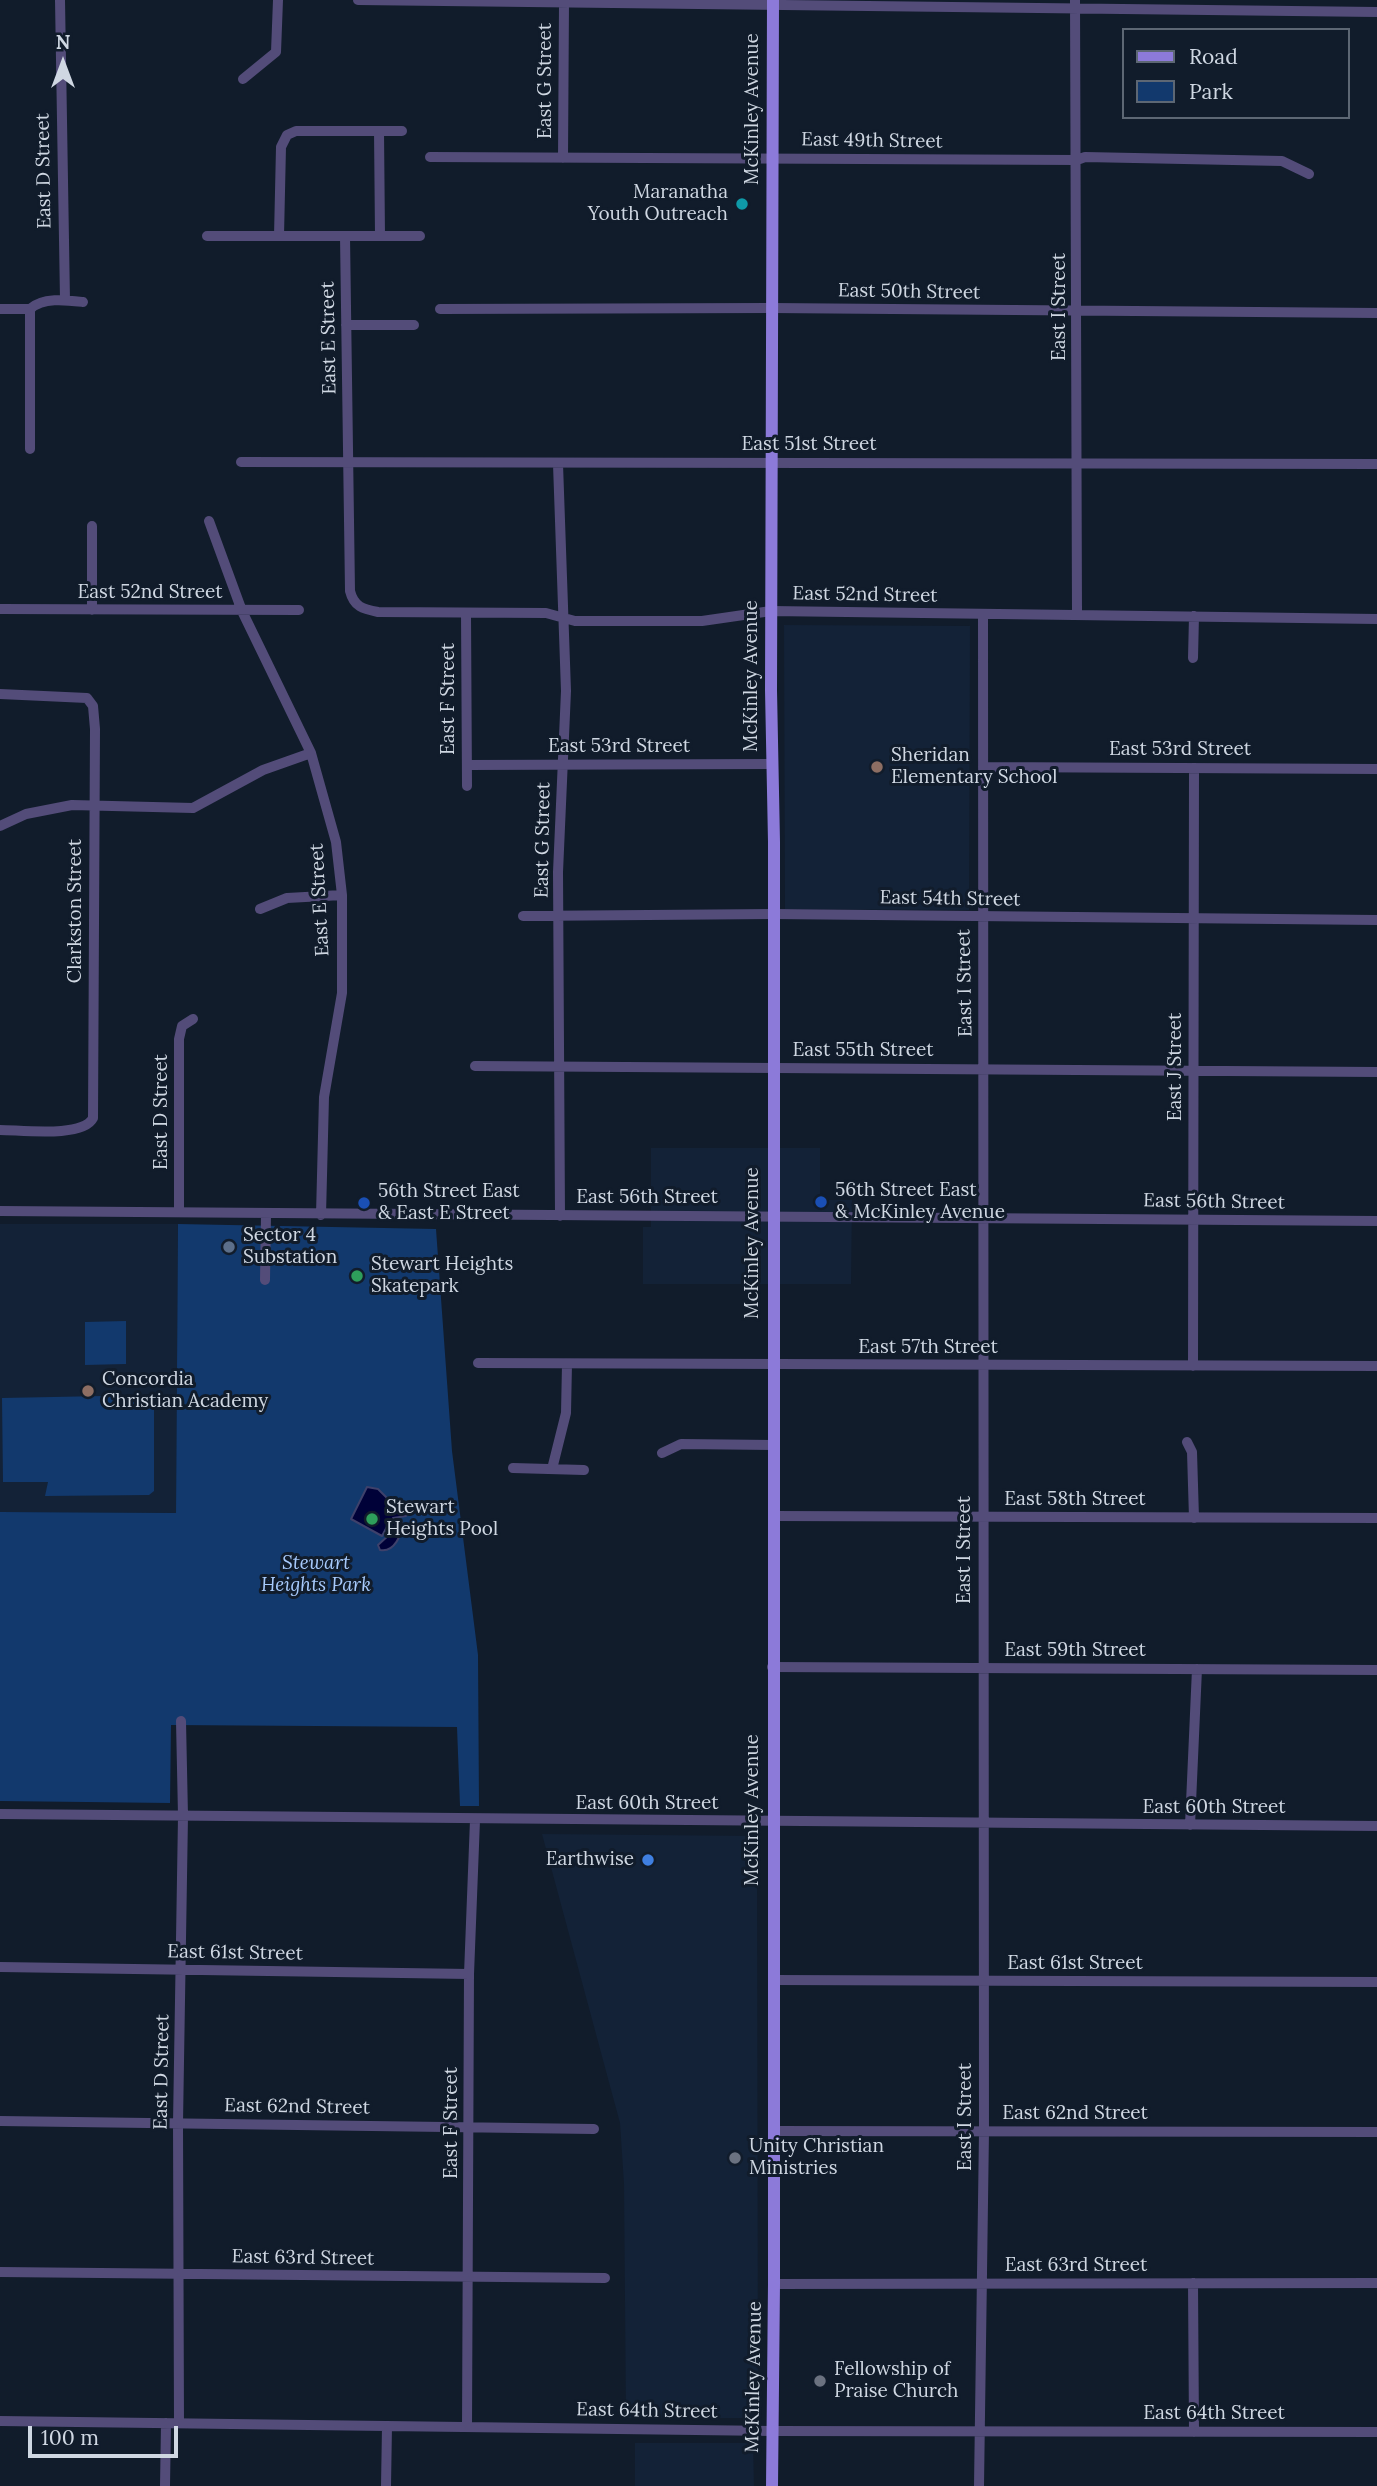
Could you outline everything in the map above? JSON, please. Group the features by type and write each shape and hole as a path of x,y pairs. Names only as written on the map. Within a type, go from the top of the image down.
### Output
{"main road":[{"name":"McKinley Avenue","path":"772,2486 773,3"}],"street":[{"name":"East D Street","path":"60,0 65,300"},
{"path":"243,79 276,52 278,0"},
{"path":"358,0 564,4 653,2 1075,5 1373,12 1369,0"},
{"name":"East G Street","path":"564,4 564,158"},
{"name":"East I Street","path":"1075,5 1077,615"},
{"path":"279,236 281,147 285,137 296,131 402,131"},
{"path":"379,131 380,236"},
{"name":"East 49th Street","path":"430,157 1077,160 1085,157 1282,161 1309,174"},
{"path":"207,236 420,236"},
{"name":"East E Street","path":"345,236 350,591 356,605"},
{"path":"0,309 30,309 36,303 65,300 83,302"},
{"name":"East 50th Street","path":"440,309 771,308 1377,313"},
{"path":"30,309 30,449"},
{"path":"346,325 414,325"},
{"name":"East 51st Street","path":"242,462 1377,464"},
{"name":"East G Street","path":"558,464 566,691 558,872 560,1216"},
{"name":"East E Street","path":"209,521 242,611 311,754 332,822 342,895 342,993 324,1097 321,1216"},
{"path":"92,526 92,610"},
{"name":"East 52nd Street","path":"356,605 378,612 546,612 575,621 702,621 771,611 1377,619"},
{"name":"East 52nd Street","path":"0,609 299,610"},
{"name":"East F Street","path":"466,612 467,786"},
{"name":"East I Street","path":"979,2486 982,2431 984,2131 983,614"},
{"path":"1193,658 1194,615"},
{"name":"Clarkston Street","path":"0,694 73,696 91,700 94,729 94,1109 91,1122 85,1128 75,1130 0,1130"},
{"path":"0,826 49,807 198,807 263,770 311,754"},
{"name":"East 53rd Street","path":"467,765 771,764"},
{"name":"East 53rd Street","path":"983,767 1377,769"},
{"name":"East J Street","path":"1193,1366 1194,768"},
{"path":"260,909 287,898 342,895"},
{"name":"East 54th Street","path":"523,916 773,914 1377,920"},
{"name":"East D Street","path":"179,1212 179,1038 182,1026 193,1019"},
{"name":"East 55th Street","path":"475,1066 1377,1072"},
{"name":"East 56th Street","path":"0,1210 321,1216 772,1216 1377,1221"},
{"path":"265,1280 266,1214"},
{"name":"East 57th Street","path":"478,1363 1377,1366"},
{"path":"552,1469 566,1413 567,1364"},
{"path":"1187,1442 1192,1452 1194,1518"},
{"path":"662,1453 681,1444 773,1445"},
{"path":"513,1468 584,1470"},
{"name":"East 58th Street","path":"773,1516 1377,1518"},
{"name":"East 59th Street","path":"772,1667 1377,1670"},
{"path":"1190,1825 1197,1669"},
{"name":"East D Street","path":"179,2423 178,2123 183,1816 181,1721"},
{"name":"East 60th Street","path":"0,1814 983,1825 1377,1826"},
{"name":"East F Street","path":"467,2426 469,1974 475,1820"},
{"name":"East 61st Street","path":"0,1967 469,1974"},
{"name":"East 61st Street","path":"773,1980 1377,1982"},
{"name":"East 62nd Street","path":"0,2121 594,2129"},
{"name":"East 62nd Street","path":"773,2131 1377,2132"},
{"name":"East 63rd Street","path":"0,2272 605,2278"},
{"path":"1193,2283 1194,2431"},
{"name":"East 63rd Street","path":"774,2284 1377,2283"},
{"name":"East 64th Street","path":"0,2421 772,2431 1377,2432"},
{"path":"165,2486 166,2423"},
{"path":"386,2486 387,2426"}],"shaded area":[{"name":"Sheridan Elementary School","path":"784,625 970,626 969,910 785,909"},
{"path":"651,1148 820,1148 820,1200 852,1200 851,1284 643,1284 643,1227 651,1227"},
{"name":"Concordia Christian Academy","path":"0,1224 178,1224 176,1513 0,1512"},
{"name":"Stewart Heights Pool","path":"367,1487 378,1489 390,1501 403,1501 409,1506 406,1516 393,1518 402,1522 401,1532 397,1542 389,1549 380,1550 378,1545 389,1535 390,1521 382,1536 351,1519"},
{"path":"542,1834 757,1836 758,2418 626,2418 624,2184 620,2123"},
{"path":"635,2443 753,2443 754,2486 635,2486"}],"green space":[{"name":"Stewart Heights Park","path":"178,1224 436,1229 452,1451 478,1655 479,1806 460,1806 457,1727 171,1725 170,1803 0,1801 0,1512 176,1513"},
{"path":"126,1321 126,1364 85,1365 85,1322"},
{"path":"154,1395 154,1491 149,1495 45,1496 48,1482 3,1482 2,1398"}],"place":[{"name":"Maranatha Youth Outreach","path":"742,204"},
{"name":"Sheridan Elementary School","path":"877,767"},
{"name":"56th Street East & McKinley Avenue","path":"821,1202"},
{"name":"56th Street East & East E Street","path":"364,1203"},
{"name":"Sector 4 Substation","path":"229,1247"},
{"name":"Stewart Heights Skatepark","path":"357,1276"},
{"name":"Concordia Christian Academy","path":"88,1391"},
{"name":"Stewart Heights Pool","path":"372,1519"},
{"name":"Earthwise","path":"648,1860"},
{"name":"Unity Christian Ministries","path":"735,2158"},
{"name":"Fellowship of Praise Church","path":"820,2381"}]}
